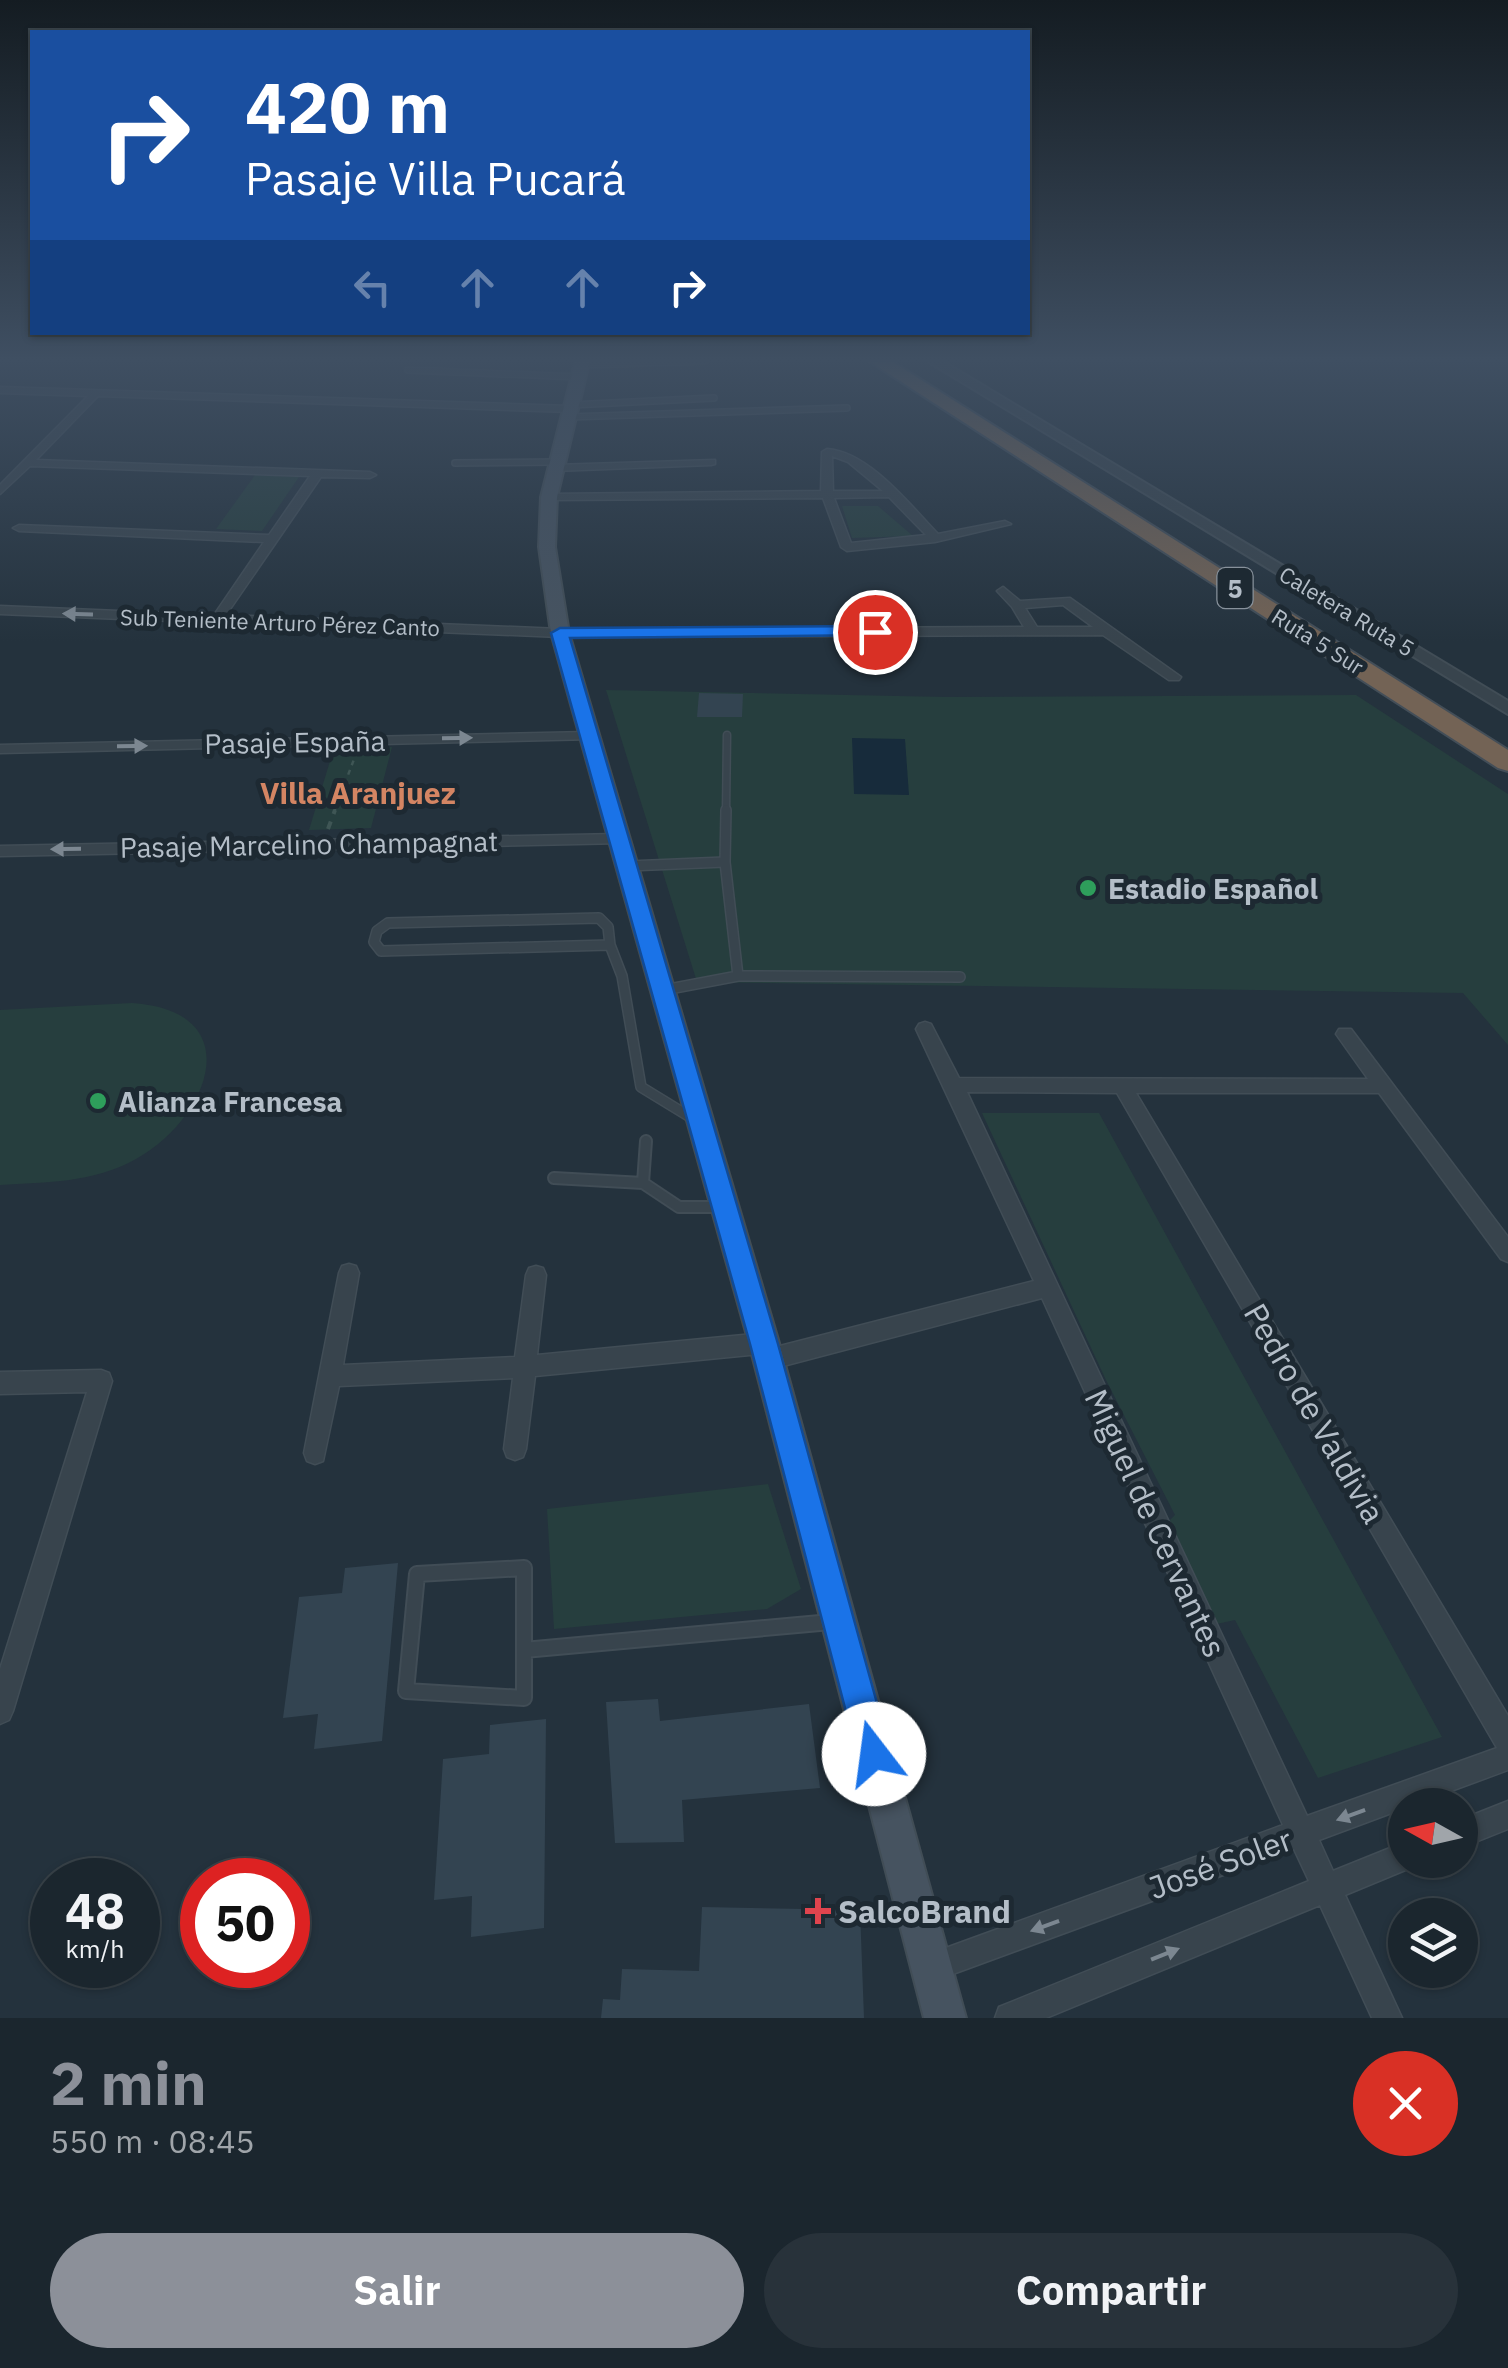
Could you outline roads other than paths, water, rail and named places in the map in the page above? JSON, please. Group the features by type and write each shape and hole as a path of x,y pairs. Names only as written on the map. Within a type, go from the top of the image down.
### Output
{"highway":[{"name":"Ruta 5 Sur","path":"1026,453 1508,762"},
{"name":"Ruta 5 Sur","path":"1034,453 1508,742"}],"main road":[{"path":"559,453 549,498 548,548 560,633 766,1352 945,2018"}],"street":[{"path":"0,491 38,453"},
{"path":"829,453 827,492 848,547 935,538 1005,524"},
{"path":"842,453 894,494 935,538"},
{"name":"Caletera Ruta 5","path":"1086,453 1508,709"},
{"path":"556,465 711,462"},
{"path":"28,463 370,475"},
{"path":"217,620 317,474"},
{"path":"549,498 894,494"},
{"path":"19,528 272,539"},
{"path":"1003,591 1018,605 1033,631"},
{"path":"1018,605 1066,602 1174,677"},
{"name":"Sub Teniente Arturo Pérez Canto","path":"0,610 560,633 1106,632"},
{"name":"Pasaje España","path":"0,749 589,736"},
{"name":"Pasaje Marcelino Champagnat","path":"0,851 619,838"},
{"name":"Miguel de Cervantes","path":"925,1029 1387,2018"},
{"path":"1344,1034 1508,1253"},
{"path":"954,1085 1380,1086"},
{"name":"Pedro de Valdivia","path":"1122,1085 1508,1741"},
{"path":"316,1453 349,1273"},
{"path":"515,1448 536,1274"},
{"path":"330,1376 766,1352 1046,1287"},
{"path":"0,1384 100,1381 0,1711"},
{"name":"José Soler","path":"931,1967 1508,1757"},
{"path":"1478,1827 1508,1815"},
{"name":"José Soler","path":"1010,2018 1388,1863"}],"lane":[{"path":"455,463 556,465"},
{"path":"726,735 725,862 738,976"},
{"path":"626,866 725,862"},
{"path":"610,945 381,951 374,937 388,923 593,918 608,927 610,945 622,976 641,1087 700,1123"},
{"path":"662,990 738,976 960,977"},
{"path":"642,1183 646,1141"},
{"path":"554,1178 642,1183 680,1208 724,1206"},
{"path":"524,1568 524,1650 524,1698 406,1691 418,1574 524,1568"},
{"path":"524,1650 838,1621"}],"water":[{"path":"852,738 905,739 909,795 854,794"}],"place":[{"name":"Estadio Español","path":"1088,888"},
{"name":"Alianza Francesa","path":"98,1101"},
{"name":"SalcoBrand","path":"818,1911"}],"district":[{"name":"Villa Aranjuez","path":"358,792"}]}
